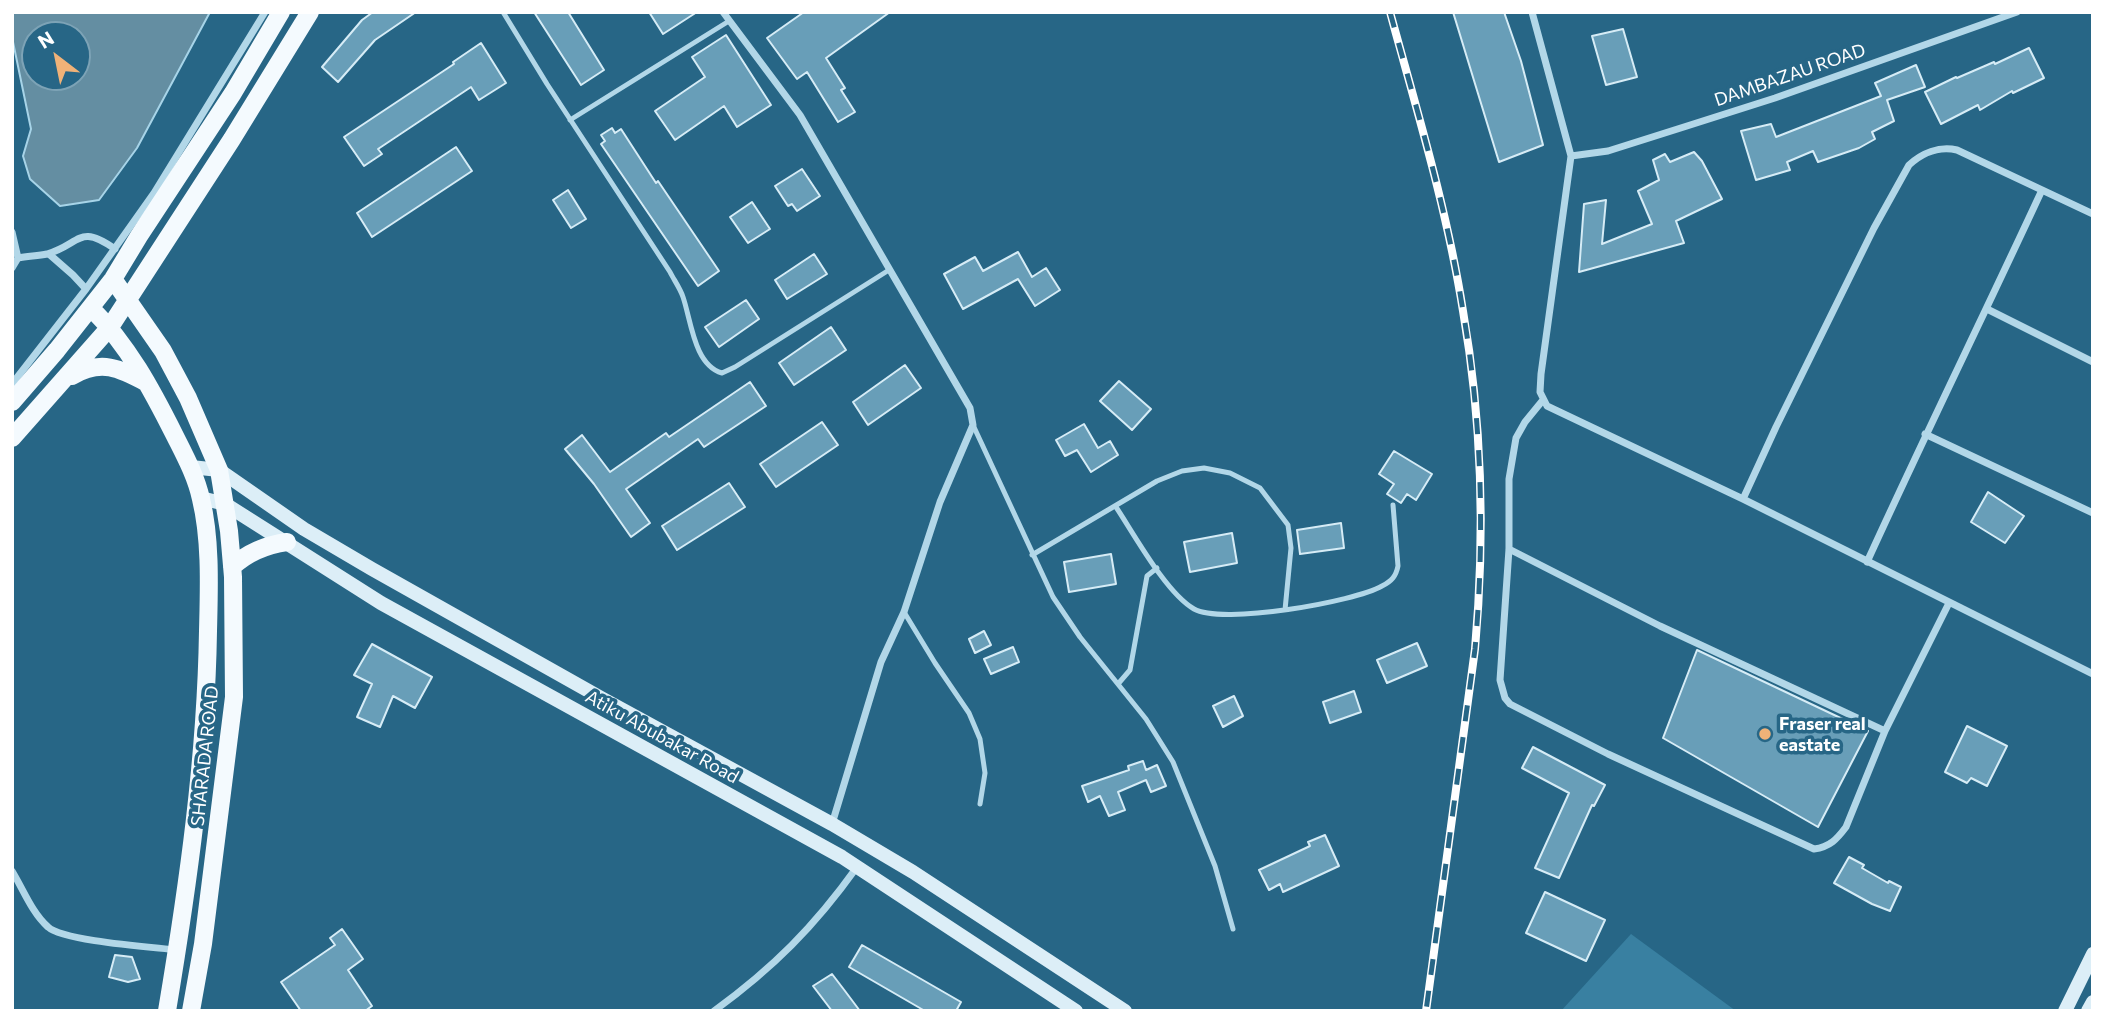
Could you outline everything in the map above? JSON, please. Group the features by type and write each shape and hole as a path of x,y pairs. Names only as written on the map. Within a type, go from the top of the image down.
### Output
{"main road":[{"path":"12,402 113,279 233,93 281,12"},
{"path":"12,438 110,327 232,139 310,12"},
{"name":"SHARADA ROAD","path":"113,279 163,351 182,386 219,470 232,567 234,698 203,944 191,1011"},
{"path":"91,308 110,327 148,384 191,467 201,498 208,562 206,700 201,765 167,1011"},
{"path":"66,379 101,365 122,371 148,384"},
{"path":"232,567 263,547 287,542"}],"street":[{"path":"13,382 86,289 154,193 265,12"},
{"path":"723,12 800,115 971,408 973,425 940,502 904,612 881,662 832,824"},
{"path":"1532,12 1571,156 1541,374 1540,392 1548,406 1743,499 2093,674"},
{"name":"DAMBAZAU ROAD","path":"1571,156 1608,151 1737,110 2017,12"},
{"path":"1743,499 1874,228 1909,165 1928,152 1949,148 1957,150 2093,214"},
{"path":"1867,562 2042,190"},
{"path":"12,232 19,258"},
{"path":"12,268 19,258 48,254 80,237 93,236 115,249"},
{"path":"48,254 86,289"},
{"path":"1987,309 2093,362"},
{"path":"1543,400 1516,438 1509,478 1509,549 1500,680 1504,698 1510,704 1608,754 1814,849 1824,848 1846,827 1885,731 1949,603"},
{"path":"1925,434 2093,513"},
{"path":"191,467 219,470 304,529 382,575 832,824 924,880 1125,1011"},
{"name":"Atiku Abubakar Road","path":"201,498 225,504 393,609 857,867 1076,1011"},
{"path":"1509,549 1660,626 1885,731"},
{"path":"714,1011 801,938 857,867"},
{"path":"12,871 38,915 57,933 177,950"},
{"path":"2065,1011 2093,954"},
{"path":"2088,1011 2093,1002"}],"lane":[{"path":"503,12 670,272 683,296 693,337 713,370 722,373 735,367 889,270"},
{"path":"570,120 729,21"},
{"path":"973,425 1053,597 1080,638 1146,719 1173,762 1215,866 1233,929"},
{"path":"1032,555 1157,481 1182,471 1204,468 1230,473 1260,488 1288,525 1291,548 1284,610"},
{"path":"1116,507 1157,568 1192,608 1205,613 1246,615 1364,593 1390,581 1396,575 1398,566 1393,505"},
{"path":"1118,684 1130,670 1147,576 1157,568"},
{"path":"904,612 969,713 980,739 985,773 980,804"}],"shaded area":[{"path":"12,12 210,12 137,148 99,200 60,206 30,179 23,156 31,129 23,91 91,91 91,21 21,21 21,81 13,42"},
{"path":"1631,934 1736,1011 1561,1011"}],"building":[{"path":"373,12 416,12 375,40 338,82 322,67 362,20"},
{"path":"534,12 568,12 604,70 581,85"},
{"path":"649,12 697,12 663,34"},
{"path":"804,12 890,12 826,58 845,88 841,90 855,112 838,122 807,72 797,79 767,38"},
{"path":"1453,12 1504,12 1521,61 1543,145 1499,162"},
{"path":"1623,29 1637,77 1606,85 1592,36"},
{"path":"726,35 771,105 737,127 724,106 675,140 655,111 705,77 692,57"},
{"path":"481,43 506,83 479,100 471,87 378,149 382,154 364,166 344,137"},
{"path":"2029,48 2044,78 2013,93 2012,91 1980,110 1978,105 1941,124 1925,92"},
{"path":"1916,65 1925,87 1887,100 1894,121 1872,132 1875,139 1859,148 1818,162 1813,151 1787,162 1790,170 1756,180 1741,131 1771,124 1776,137 1881,96 1875,83"},
{"path":"612,128 615,133 621,129 719,271 698,286 601,144 605,141 601,135"},
{"path":"456,147 472,171 372,237 357,213"},
{"path":"1694,152 1702,161 1722,199 1676,221 1684,243 1579,272 1584,204 1606,200 1602,244 1652,224 1638,191 1659,180 1653,160 1665,154 1670,162"},
{"path":"802,169 820,196 797,211 792,204 788,206 775,186"},
{"path":"568,190 586,219 571,228 553,200"},
{"path":"752,202 770,229 748,243 730,217"},
{"path":"1018,252 1032,277 1046,268 1060,290 1035,306 1018,279 963,309 944,274 975,257 983,271"},
{"path":"814,254 827,274 787,299 775,280"},
{"path":"746,300 759,319 719,347 705,327"},
{"path":"831,327 846,350 794,385 779,363"},
{"path":"905,365 921,388 868,425 853,402"},
{"path":"1119,381 1151,409 1132,430 1100,401"},
{"path":"750,382 766,406 704,447 698,439 626,489 650,523 631,537 594,484 565,449 582,435 610,472 666,433 669,437"},
{"path":"822,422 838,445 776,487 760,464"},
{"path":"1084,424 1098,448 1110,441 1118,455 1091,472 1077,450 1065,456 1056,440"},
{"path":"1394,451 1432,474 1416,500 1407,494 1401,503 1387,494 1394,484 1379,474"},
{"path":"729,483 745,507 677,550 662,526"},
{"path":"1988,492 2024,516 2005,543 1971,522"},
{"path":"1341,523 1344,548 1300,554 1297,530"},
{"path":"1232,533 1237,563 1190,572 1184,542"},
{"path":"1111,554 1116,584 1069,592 1064,562"},
{"path":"984,631 991,645 975,653 969,639"},
{"path":"1417,643 1427,666 1387,683 1377,660"},
{"path":"372,644 432,677 415,708 393,696 380,727 357,717 372,684 354,675"},
{"path":"1013,647 1019,662 991,674 984,659"},
{"name":"Fraser real eastate","path":"1697,650 1868,731 1818,827 1663,738"},
{"path":"1354,691 1361,712 1330,723 1323,702"},
{"path":"1234,696 1243,716 1223,727 1213,706"},
{"path":"1967,726 2007,746 1987,786 1971,778 1967,783 1945,772"},
{"path":"1533,747 1605,785 1594,806 1592,805 1559,878 1535,868 1569,793 1522,768"},
{"path":"1143,761 1146,770 1157,765 1166,786 1151,792 1146,780 1118,792 1125,810 1109,816 1100,796 1088,802 1082,786 1129,770 1128,766"},
{"path":"1325,835 1339,866 1283,892 1280,884 1269,890 1259,870 1310,846 1308,842"},
{"path":"1849,857 1888,883 1889,881 1901,887 1890,911 1834,883"},
{"path":"1545,892 1605,920 1586,961 1526,933"},
{"path":"342,929 363,959 348,970 372,1006 365,1011 301,1011 281,982 335,945 330,938"},
{"path":"862,945 961,1002 956,1011 925,1011 849,967"},
{"path":"115,955 132,957 140,979 128,982 109,977"},
{"path":"832,974 860,1011 832,1011 813,986"}],"railway":[{"path":"1390,12 1449,235 1469,353 1480,479 1480,564 1475,649 1426,1011"}],"place":[{"name":"Fraser real eastate","path":"1765,734"}]}
